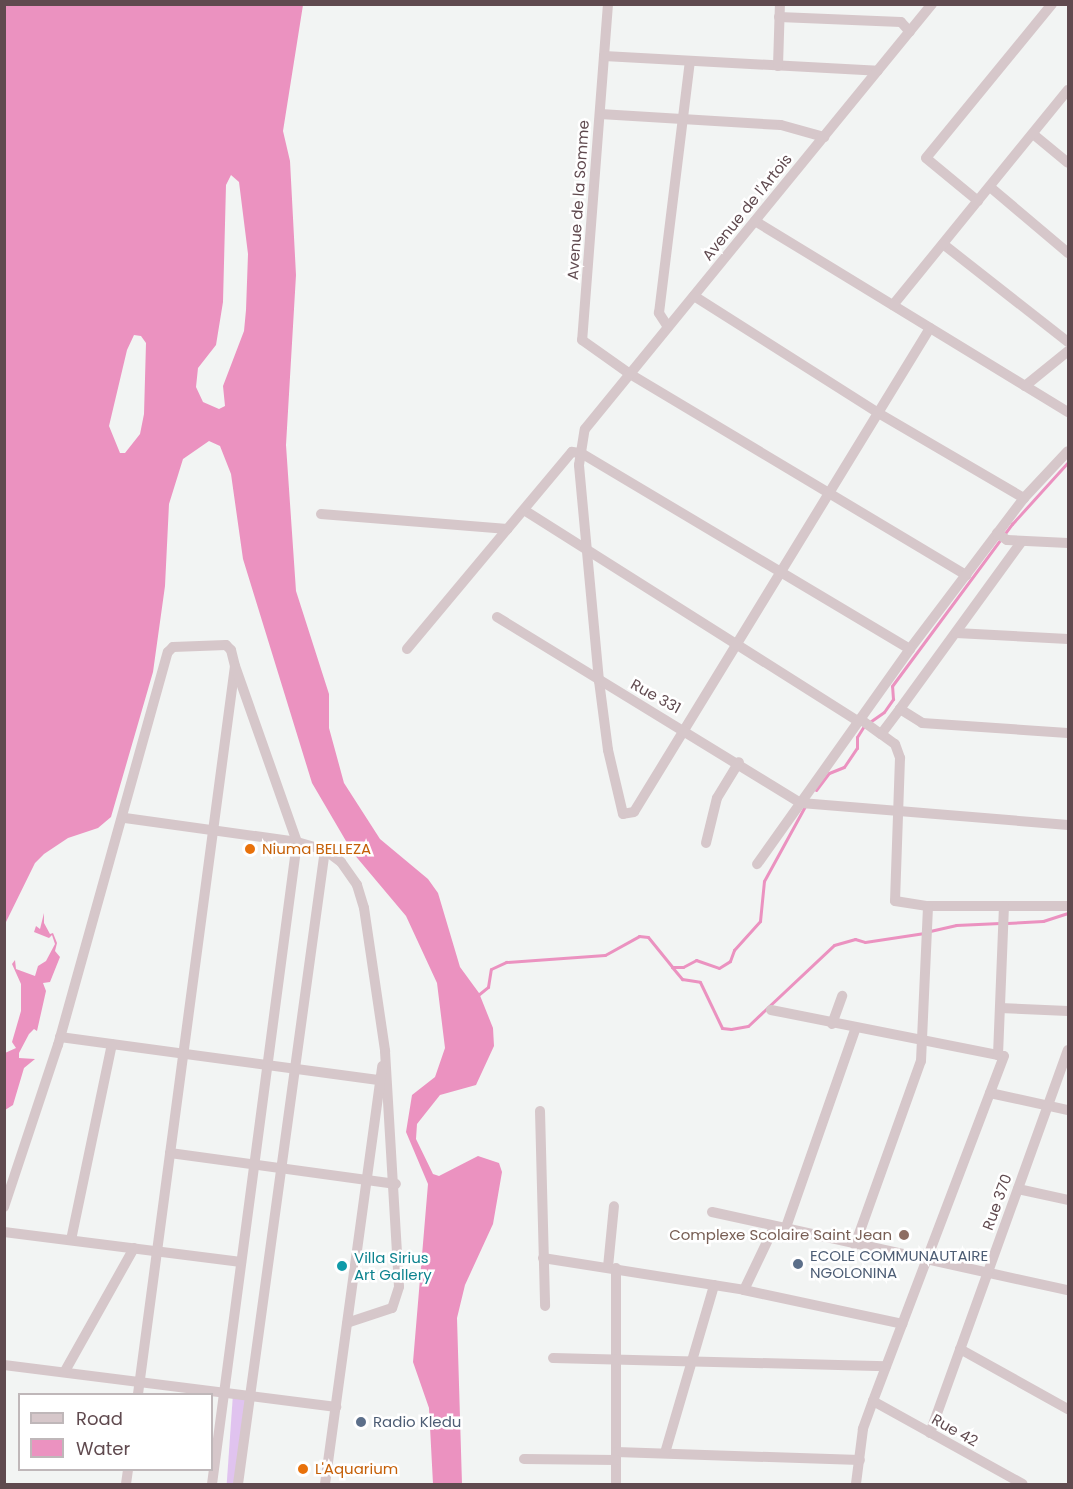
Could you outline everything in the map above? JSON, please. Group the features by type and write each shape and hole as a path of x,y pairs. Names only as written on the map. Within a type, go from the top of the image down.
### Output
{"street":[{"name":"Avenue de la Somme","path":"608,4 582,340 630,374"},
{"path":"778,66 780,4"},
{"name":"Avenue de l'Artois","path":"581,453 585,429 932,4"},
{"path":"978,201 926,158 1052,4"},
{"path":"779,17 901,22 910,32"},
{"path":"604,57 878,71"},
{"path":"669,327 658,313 690,61"},
{"path":"892,305 1068,90"},
{"path":"600,114 781,125 824,137"},
{"path":"1033,134 1068,163"},
{"path":"990,187 1068,253"},
{"path":"755,221 1068,412"},
{"path":"943,244 1068,342"},
{"path":"694,296 880,414 1024,498"},
{"path":"581,453 587,553 599,681 608,750 622,814 634,812 733,644 880,414 930,328"},
{"path":"1025,386 1068,351"},
{"path":"630,374 966,575"},
{"path":"757,864 803,804 910,649 966,575 1002,536 1024,498 1068,451"},
{"path":"407,649 572,452 581,453 780,569 910,649"},
{"path":"524,510 587,553 860,720 895,744 900,758 892,897 899,904 1068,906"},
{"path":"321,514 507,529"},
{"path":"1002,536 1022,541 1068,543"},
{"path":"881,734 1022,541"},
{"name":"Rue 331","path":"497,617 599,681 739,762 803,804"},
{"path":"956,633 1068,639"},
{"path":"4,1207 60,1036 125,818 170,649 226,645 231,650 297,842 212,1485"},
{"path":"138,1393 235,666"},
{"path":"900,709 922,723 1068,733"},
{"path":"706,843 717,798 739,762"},
{"path":"803,804 897,814 1068,825"},
{"path":"125,818 297,842 325,850 341,862 357,885 364,908 384,1045 396,1184 397,1302 392,1308 347,1323"},
{"path":"238,1485 325,850"},
{"path":"855,1245 921,1061 928,906"},
{"path":"998,1054 1004,906"},
{"path":"832,1024 842,996"},
{"path":"1000,1008 1068,1011"},
{"path":"771,1010 855,1030 1004,1056 863,1428 856,1485"},
{"path":"744,1290 779,1228 855,1030"},
{"path":"60,1036 380,1080"},
{"path":"71,1240 111,1044"},
{"path":"325,1485 384,1045"},
{"name":"Rue 370","path":"930,1433 1068,1053"},
{"path":"990,1093 1068,1110"},
{"path":"540,1111 545,1306"},
{"path":"170,1153 396,1184"},
{"path":"1018,1189 1068,1200"},
{"path":"614,1206 612,1267 616,1358 616,1485"},
{"path":"712,1212 1068,1290"},
{"path":"4,1232 242,1262"},
{"path":"65,1371 134,1248"},
{"path":"543,1258 714,1284 902,1324"},
{"path":"665,1453 714,1284"},
{"path":"960,1348 1068,1409"},
{"path":"552,1358 692,1359 886,1366"},
{"path":"4,1365 336,1407"},
{"name":"Rue 42","path":"873,1401 1023,1485"},
{"path":"524,1459 665,1453 860,1460"}],"shaded area":[{"path":"233,1394 246,1395 240,1484 227,1484"}],"water":[{"path":"5,4 303,5 283,131 290,161 296,275 286,445 296,591 329,694 329,728 344,783 380,839 428,879 438,893 460,967 479,993 493,1028 494,1046 476,1085 440,1095 417,1124 416,1139 433,1174 439,1176 478,1156 499,1163 502,1172 493,1224 465,1285 457,1318 462,1484 433,1484 429,1408 413,1362 428,1184 406,1132 412,1095 435,1077 445,1048 437,983 406,916 353,853 312,783 243,559 231,474 220,446 209,441 183,459 169,504 165,586 153,672 111,817 98,828 68,838 35,863 5,924","holes":["231,175 239,182 248,254 246,310 244,331 223,386 225,406 219,409 203,402 196,387 198,368 216,345 223,302 226,185","134,335 141,336 146,343 144,414 140,434 125,453 120,453 109,426 127,350"]},
{"path":"44,913 44,923 50,934 53,933 57,943 55,951 60,957 50,982 43,983 46,991 37,1031 34,1029 29,1034 19,1053 19,1058 35,1059 24,1068 13,1105 5,1110 5,1053 16,1048 12,1042 21,1011 21,984 12,964 15,960 16,969 35,976 38,966 46,961 55,944 52,935 49,938 34,932 36,926 40,929"}],"waterway":[{"path":"816,790 829,773 844,767 857,748 857,737 864,726 884,712 893,699 892,686 1012,524 1068,462"},
{"path":"478,995 488,987 491,969 506,962 605,955 639,936 648,937 672,967 683,967 696,960 719,968 730,961 734,950 760,921 764,881 805,806"},
{"path":"1007,923 1043,921 1068,913"},
{"path":"930,931 956,925 1000,923"},
{"path":"672,967 682,979 700,982 722,1028 731,1029 748,1026 834,945 855,939 865,942 924,933"}],"place":[{"name":"Niuma BELLEZA","path":"250,849"},
{"name":"Complexe Scolaire Saint Jean","path":"904,1235"},
{"name":"ECOLE COMMUNAUTAIRE NGOLONINA","path":"798,1264"},
{"name":"Villa Sirius Art Gallery","path":"342,1266"},
{"name":"Radio Kledu","path":"361,1422"},
{"name":"L'Aquarium","path":"303,1469"}]}
